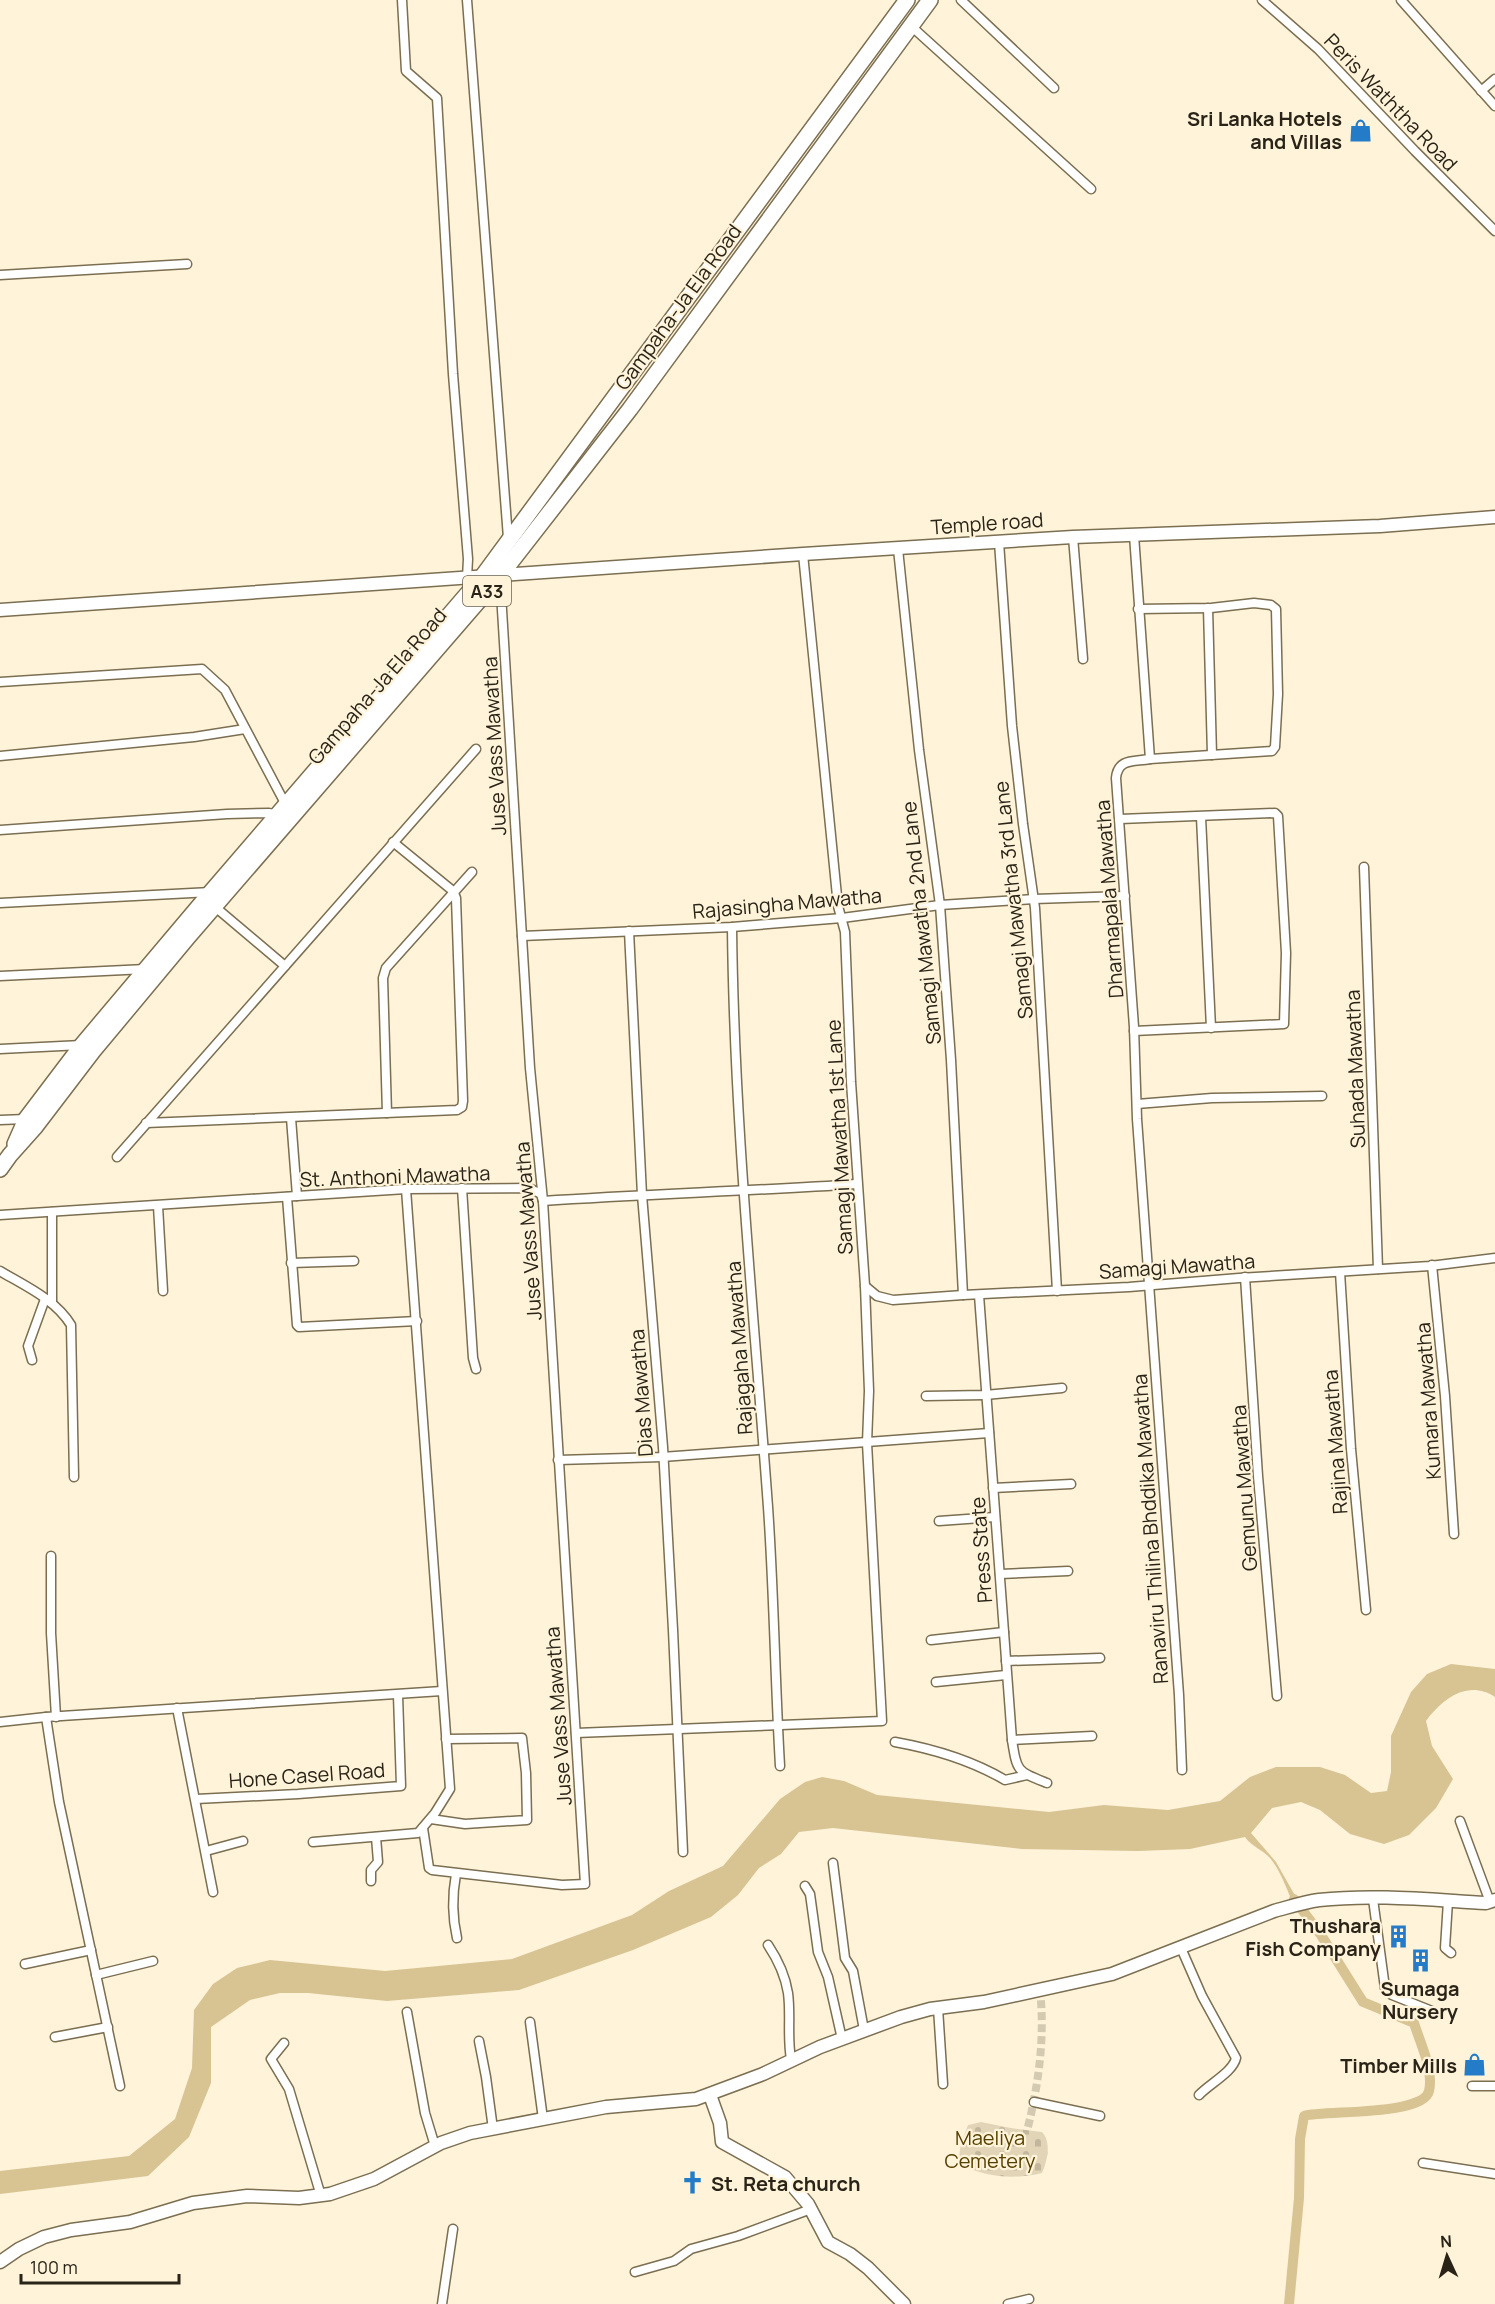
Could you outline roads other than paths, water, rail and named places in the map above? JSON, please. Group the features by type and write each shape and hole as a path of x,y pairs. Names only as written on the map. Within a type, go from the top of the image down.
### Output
{"highway":[{"name":"Gampaha-Ja Ela Road","path":"286,813 475,578 509,542 907,0"},
{"name":"Gampaha-Ja Ela Road","path":"0,1169 35,1128 152,971 212,899 286,813 500,576 630,409 930,0"},
{"name":"Gampaha-Ja Ela Road","path":"10,1155 26,1119 82,1045 152,971"}],"street":[{"path":"402,0 406,71 437,98 453,374 468,559 475,578"},
{"path":"467,0 509,542"},
{"path":"961,0 1054,88"},
{"name":"Peris Waththa Road","path":"1262,0 1318,49 1495,231"},
{"path":"1401,0 1495,106"},
{"path":"911,26 1091,189"},
{"path":"1481,91 1495,79"},
{"path":"0,274 186,264"},
{"name":"Temple road","path":"0,610 1073,537 1380,526 1495,516"},
{"path":"1134,535 1138,609 1150,759 1272,751 1275,747 1276,609 1271,605 1254,603 1208,608 1138,609"},
{"path":"1073,537 1083,659"},
{"name":"Samagi Mawatha 3rd Lane","path":"999,543 1012,726 1034,899 1057,1291"},
{"name":"Samagi Mawatha 2nd Lane","path":"898,549 919,750 940,905 951,1060 963,1294"},
{"name":"Samagi Mawatha 1st Lane","path":"777,1724 882,1721 867,1443 869,1391 865,1286 857,1184 845,932 838,906 803,554"},
{"name":"Juse Vass Mawatha","path":"456,1874 562,1885 585,1884 543,1201 531,1068 500,576"},
{"path":"1208,608 1212,755"},
{"path":"0,682 202,669 225,690 286,813 227,814 0,830"},
{"path":"0,756 194,737 245,729"},
{"path":"117,1157 476,749"},
{"name":"Dharmapala Mawatha","path":"1150,759 1128,762 1117,769 1150,1286"},
{"path":"1120,819 1275,813 1278,816 1286,953 1284,1024 1134,1031"},
{"path":"1201,817 1211,1028"},
{"path":"146,1123 457,1110 462,1107 464,1101 456,898 453,891 393,842"},
{"name":"Suhada Mawatha","path":"1364,867 1378,1269"},
{"path":"387,1113 383,978 386,968 472,872"},
{"name":"Rajasingha Mawatha","path":"522,936 732,927 842,918 940,905 1125,896"},
{"path":"0,903 212,899 285,966"},
{"name":"Rajagaha Mawatha","path":"732,927 732,977 744,1192 768,1508 780,1766"},
{"name":"Dias Mawatha","path":"629,931 642,1195 662,1456 683,1852"},
{"path":"0,976 152,971"},
{"path":"0,1049 82,1045"},
{"path":"1137,1104 1212,1098 1322,1096"},
{"path":"291,1118 297,1197"},
{"path":"0,1120 26,1119"},
{"path":"543,1201 744,1192 857,1184"},
{"path":"462,1188 473,1358 476,1369"},
{"name":"St. Anthoni Mawatha","path":"0,1215 406,1189 529,1188 540,1194 543,1201"},
{"path":"312,1842 418,1833 431,1819 450,1789 406,1189"},
{"path":"287,1197 293,1298 299,1327 417,1321"},
{"path":"158,1206 163,1291"},
{"path":"32,1360 28,1346 49,1301 52,1212"},
{"name":"Samagi Mawatha","path":"865,1286 877,1296 893,1300 963,1294 1150,1286 1245,1277 1432,1265 1495,1258"},
{"path":"291,1263 354,1261"},
{"name":"Kumara Mawatha","path":"1432,1265 1445,1395 1454,1534"},
{"path":"0,1271 49,1301 63,1312 71,1325 74,1477"},
{"name":"Rajina Mawatha","path":"1340,1272 1351,1449 1366,1610"},
{"name":"Gemunu Mawatha","path":"1245,1277 1258,1476 1277,1696"},
{"name":"Ranaviru Thilina Bhddika Mawatha","path":"1150,1286 1158,1432 1179,1695 1182,1770"},
{"name":"Press State","path":"979,1295 1012,1740 1016,1765 1027,1775"},
{"path":"926,1396 986,1395 1062,1388"},
{"path":"558,1460 662,1456 989,1433"},
{"path":"993,1488 1071,1484"},
{"path":"939,1521 995,1517"},
{"path":"51,1556 51,1633 56,1716"},
{"path":"1000,1574 1068,1571"},
{"path":"931,1640 1004,1632"},
{"path":"1006,1661 1100,1658"},
{"path":"936,1682 1006,1675"},
{"path":"0,1722 56,1716 442,1691"},
{"name":"Hone Casel Road","path":"196,1799 401,1786 398,1695"},
{"path":"177,1708 213,1892"},
{"path":"46,1717 59,1802 120,2086"},
{"path":"576,1733 777,1724"},
{"path":"1012,1740 1092,1736"},
{"path":"431,1819 465,1824 527,1820 526,1773 522,1738 446,1739"},
{"path":"895,1742 929,1748 989,1771 1005,1780 1027,1775 1047,1783"},
{"path":"0,2262 19,2249 44,2237 71,2230 130,2222 201,2201 247,2196 298,2198 321,2196 354,2187 435,2146 470,2133 606,2107 696,2099 763,2073 791,2059 901,2017 938,2008 984,2002 1112,1974 1274,1911 1297,1905 1319,1900 1492,1901 1460,1821"},
{"path":"423,1828 429,1868 456,1874 453,1892 453,1920 458,1938"},
{"path":"371,1881 371,1870 378,1862 376,1837"},
{"path":"206,1851 243,1841"},
{"path":"833,1863 845,1958 853,1971 864,2030"},
{"path":"805,1886 810,1894 818,1953 828,1977 842,2039"},
{"path":"1373,1899 1385,1988 1392,1995 1432,2011"},
{"path":"1448,1901 1445,1948 1451,1953"},
{"path":"768,1944 781,1966 788,1994 788,2044 791,2059"},
{"path":"1181,1948 1206,2005 1236,2058 1235,2064 1199,2095"},
{"path":"25,1964 91,1950"},
{"path":"96,1976 153,1961"},
{"path":"938,2008 943,2084"},
{"path":"407,2012 424,2113 435,2146"},
{"path":"530,2022 543,2119"},
{"path":"55,2037 108,2027"},
{"path":"479,2041 492,2129"},
{"path":"284,2043 271,2060 289,2089 321,2196"},
{"path":"1472,2086 1495,2086"},
{"path":"710,2095 720,2123 722,2142 785,2177 811,2209 828,2242 850,2254 868,2268 904,2304"},
{"path":"1034,2102 1100,2116"},
{"path":"1423,2163 1495,2174"},
{"path":"635,2272 674,2261 691,2249 738,2236 811,2209"},
{"path":"442,2304 453,2229"},
{"path":"1008,2304 1029,2299"}],"waterway":[{"path":"1289,2304 1299,2198 1300,2139 1304,2116 1373,2111 1410,2105 1423,2099 1429,2091 1430,2083 1426,2057 1414,2023 1363,2002 1321,1935 1294,1899"}],"tunnel":[{"path":"1028,2127 1040,2059 1042,2024 1040,1990"}],"place":[{"name":"Sri Lanka Hotels and Villas","path":"1360,130"},
{"name":"Thushara Fish Company","path":"1399,1937"},
{"name":"Sumaga Nursery","path":"1420,1961"},
{"name":"Timber Mills","path":"1475,2065"},
{"name":"St. Reta church","path":"693,2183"}],"park label":[{"name":"Maeliya Cemetery","path":"990,2148"}]}
